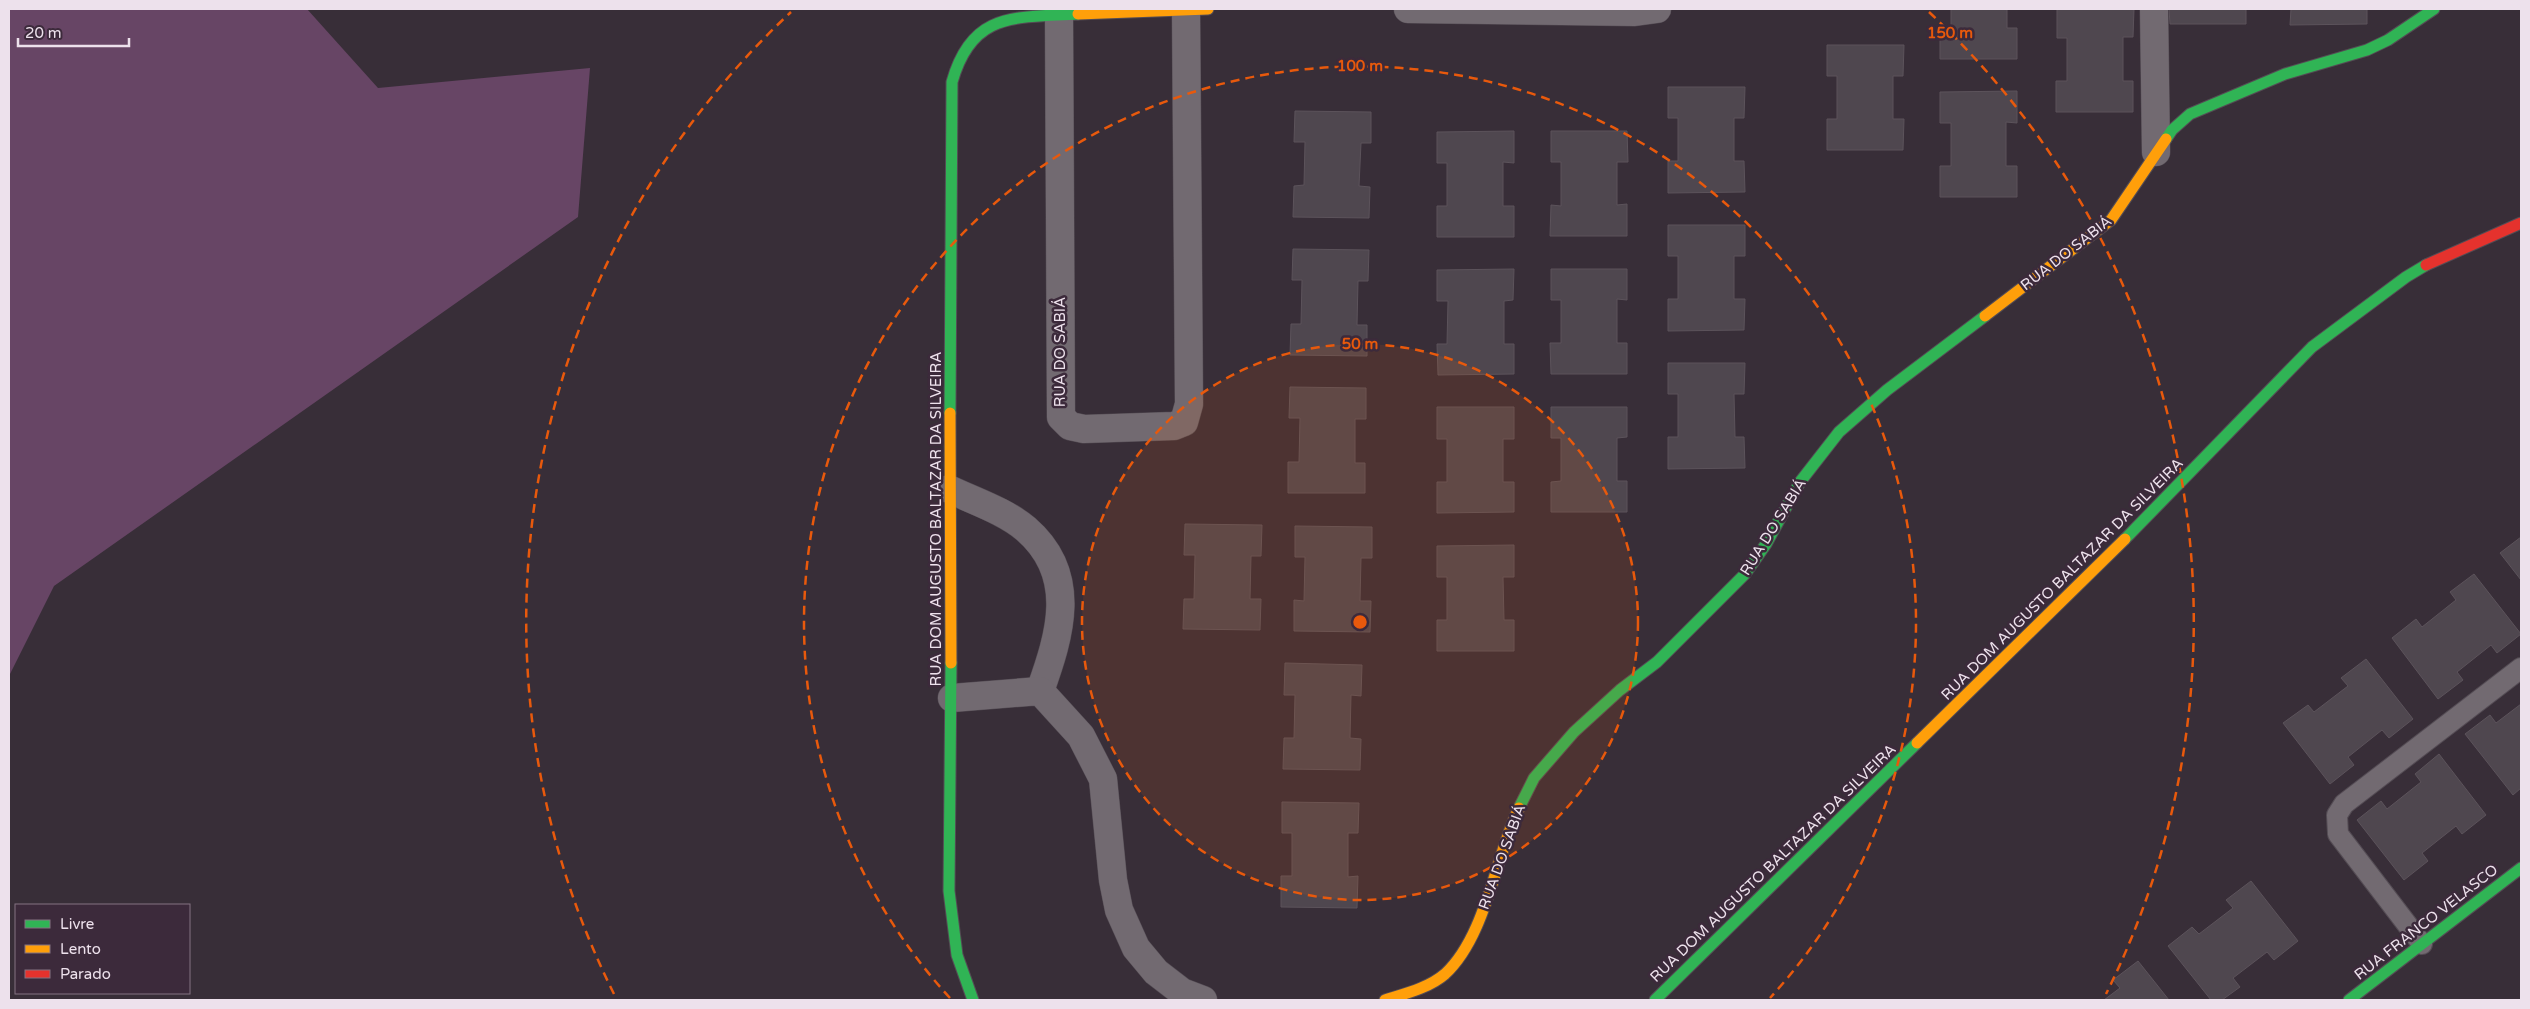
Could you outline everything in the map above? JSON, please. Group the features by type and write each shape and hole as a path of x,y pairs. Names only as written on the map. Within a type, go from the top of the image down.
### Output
{"street":[{"name":"RUA DO SABIÁ","path":"1059,15 1061,417 1070,426 1084,429 1174,426 1184,422 1189,404 1186,9"},
{"path":"1059,15 1208,9"},
{"path":"1408,9 1635,12 1657,9"},
{"path":"2154,9 2156,152"},
{"name":"RUA DO SABIÁ","path":"1385,1000 1414,991 1444,975 1462,952 1482,913 1513,821 1534,778 1574,732 1620,690 1657,662 1745,574 1766,544 1800,482 1839,432 1887,390 2111,220 2172,130 2190,114 2213,102 2284,74 2367,50 2388,40 2434,9"},
{"name":"RUA DOM AUGUSTO BALTAZAR DA SILVEIRA","path":"973,1000 957,955 949,891 952,698 949,489 952,82 958,60 972,40 990,25 1009,19 1059,15"},
{"name":"RUA DOM AUGUSTO BALTAZAR DA SILVEIRA","path":"1655,1000 2132,532 2312,347 2406,277 2444,256 2521,223"},
{"path":"949,489 1009,517 1026,529 1044,548 1056,576 1061,599 1060,625 1040,691"},
{"path":"952,698 1040,691"},
{"path":"1040,691 1081,736 1103,779 1116,895 1119,910 1136,948 1156,972 1182,992 1203,1000"},
{"name":"RUA FRANCO VELASCO","path":"2349,1000 2521,868"}],"lane":[{"path":"2422,944 2338,834 2337,815 2344,804 2521,668"}],"shaded area":[{"path":"9,9 307,9 378,88 590,68 578,217 54,586 9,676"}],"building":[{"path":"1951,9 2007,9 2007,28 2017,28 2017,59 1940,59 1940,28 1951,28"},
{"path":"2057,9 2134,9 2133,37 2123,37 2123,81 2133,81 2133,112 2056,112 2056,81 2067,81 2067,38 2057,38"},
{"path":"2169,9 2246,9 2246,24 2170,24"},
{"path":"2291,9 2367,9 2367,24 2290,25"},
{"path":"1827,45 1904,45 1903,76 1893,76 1893,119 1904,119 1903,150 1827,150 1827,119 1837,119 1837,76 1827,76"},
{"path":"1668,87 1745,87 1744,118 1734,118 1734,161 1744,161 1745,192 1668,193 1668,161 1678,161 1678,118 1668,118"},
{"path":"2017,91 2017,123 2006,122 2006,166 2017,166 2017,197 1940,197 1940,166 1951,166 1951,123 1940,123 1940,92"},
{"path":"1295,111 1371,112 1371,143 1361,143 1359,186 1370,187 1369,218 1293,217 1294,186 1304,185 1305,142 1294,142"},
{"path":"1514,131 1514,163 1503,162 1503,206 1514,206 1514,237 1437,237 1437,206 1447,206 1447,163 1437,163 1437,132"},
{"path":"1551,131 1627,131 1628,162 1617,162 1617,205 1627,204 1627,236 1550,236 1551,205 1561,206 1561,162 1551,162"},
{"path":"1668,225 1745,225 1745,256 1734,256 1734,299 1745,299 1744,330 1668,331 1668,299 1678,299 1678,256 1668,256"},
{"path":"1293,249 1369,250 1368,281 1358,281 1357,325 1367,325 1367,356 1290,355 1291,324 1301,324 1302,280 1292,280"},
{"path":"1514,269 1513,300 1504,301 1504,344 1514,344 1514,374 1438,375 1437,344 1447,344 1448,301 1437,301 1437,270"},
{"path":"1551,269 1627,269 1627,300 1617,299 1617,343 1627,343 1627,374 1551,374 1550,343 1561,343 1561,300 1551,300"},
{"path":"1668,363 1745,363 1744,394 1734,394 1735,437 1744,437 1745,468 1668,469 1668,437 1678,437 1678,394 1668,394"},
{"path":"1290,387 1366,388 1366,419 1355,419 1355,463 1365,463 1365,493 1288,493 1288,462 1299,462 1300,418 1289,418"},
{"path":"1437,407 1514,407 1514,439 1503,439 1503,482 1514,482 1514,512 1437,513 1437,482 1447,482 1447,439 1437,439"},
{"path":"1551,407 1627,407 1627,437 1617,438 1617,481 1627,481 1627,512 1551,512 1551,482 1561,481 1561,438 1551,438"},
{"path":"1185,524 1262,525 1261,556 1251,556 1250,599 1261,599 1260,630 1183,629 1184,599 1194,599 1195,555 1184,555"},
{"path":"1295,526 1372,527 1372,558 1361,558 1360,601 1371,601 1370,632 1294,631 1294,600 1304,601 1305,557 1295,557"},
{"path":"2521,537 2521,580 2500,553"},
{"path":"1514,545 1514,577 1503,577 1504,620 1514,620 1514,651 1437,651 1437,620 1447,620 1447,577 1437,577 1437,546"},
{"path":"2474,574 2521,634 2497,653 2491,645 2457,672 2463,680 2438,699 2392,638 2416,619 2422,627 2456,600 2450,592"},
{"path":"2366,659 2413,719 2389,738 2382,730 2348,757 2354,765 2330,784 2283,723 2308,705 2314,712 2348,686 2341,678"},
{"path":"1285,663 1362,665 1361,696 1351,695 1350,738 1361,739 1360,770 1283,769 1284,738 1294,738 1295,695 1284,695"},
{"path":"2521,704 2521,788 2513,795 2465,734 2490,715 2496,723"},
{"path":"2439,754 2486,815 2462,834 2456,826 2422,853 2428,861 2404,880 2357,820 2381,801 2387,809 2421,782 2415,774"},
{"path":"1282,802 1359,803 1358,833 1348,833 1348,877 1358,876 1357,908 1281,907 1281,876 1292,876 1292,833 1282,833"},
{"path":"2251,881 2298,941 2274,960 2267,952 2233,978 2240,987 2222,1000 2211,1000 2168,946 2192,927 2199,934 2233,908 2226,900"},
{"path":"2138,961 2169,1000 2104,1000 2120,988 2113,980"}],"traffic: fast":[{"path":"2166,139 2172,130 2190,114 2285,74 2367,50 2388,40 2434,9"},
{"path":"950,413 952,82 961,59 971,42 984,30 999,23 1016,19 1078,14"},
{"path":"2125,539 2312,347 2406,277 2426,265"},
{"path":"1519,808 1534,778 1574,732 1620,690 1657,662 1745,574 1766,544 1800,482 1839,432 1887,390 1985,316"},
{"path":"951,663 949,891 957,955 973,1000"},
{"path":"1655,1000 1917,743"},
{"path":"2349,1000 2521,868"}],"traffic: slow":[{"path":"1078,14 1208,9"},
{"path":"1985,316 2111,220 2166,139"},
{"path":"950,413 951,663"},
{"path":"1917,743 2125,539"},
{"path":"1385,1000 1432,983 1445,974 1459,958 1480,918 1519,808"}],"traffic: jam":[{"path":"2426,265 2521,223"}]}
